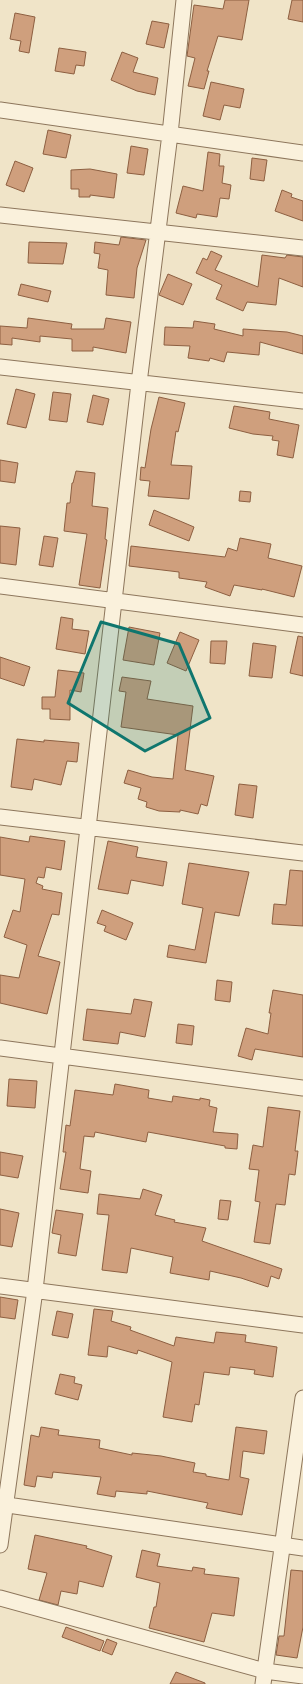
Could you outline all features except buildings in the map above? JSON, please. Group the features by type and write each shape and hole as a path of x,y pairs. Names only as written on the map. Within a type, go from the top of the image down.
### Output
{"street":[{"path":"0,1545 2,1505 35,1290 139,383 170,134 184,0"},
{"path":"0,110 303,153"},
{"path":"0,215 158,231 303,248"},
{"path":"0,367 303,401"},
{"path":"0,586 303,625"},
{"path":"0,817 303,853"},
{"path":"0,1048 303,1088"},
{"path":"0,1286 303,1325"},
{"path":"264,1677 303,1398"},
{"path":"2,1505 303,1548"},
{"path":"0,1598 264,1677 303,1676"}],"highlighted area":[{"path":"101,622 179,644 210,718 145,751 68,703"}]}
